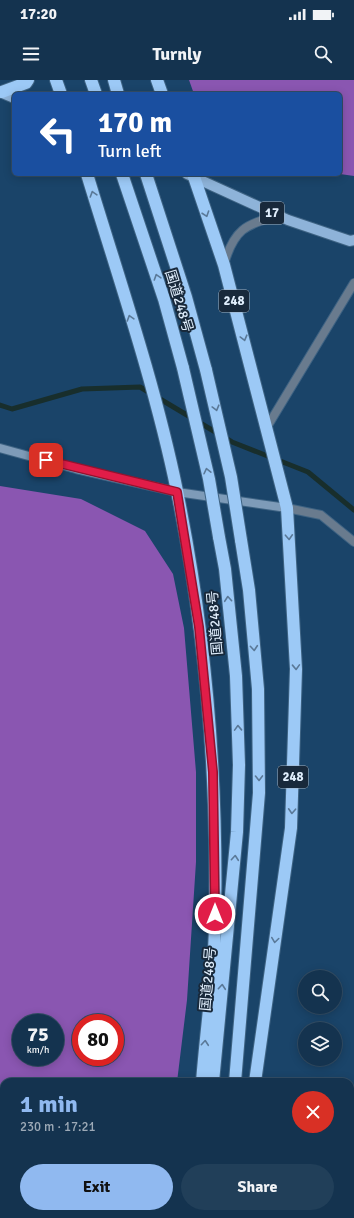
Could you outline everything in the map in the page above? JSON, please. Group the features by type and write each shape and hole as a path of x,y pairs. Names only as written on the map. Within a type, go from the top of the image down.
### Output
{"highway":[{"path":"1,92 26,83 28,80"},
{"path":"56,80 60,92"},
{"path":"91,80 95,92"},
{"path":"114,80 117,92"},
{"path":"157,80 161,92"},
{"path":"88,176 163,431 177,492 199,627 213,772 215,927 202,1078"},
{"name":"国道248号","path":"123,176 164,299 183,368 209,479 225,569 236,676 240,766 237,832 213,1078"},
{"name":"国道248号","path":"147,176 186,297 206,370 231,477 249,590 258,688 259,793 235,1078"},
{"name":"248","path":"191,176 224,265 287,508 296,669 291,820 256,1078"}],"main road":[{"path":"1,92 12,97"},
{"name":"17","path":"193,176 278,216 350,241 354,240"}],"street":[{"path":"224,265 229,248 237,234 257,221 278,216"},
{"path":"267,427 354,282"},
{"path":"0,448 76,469 177,492 287,508 321,515 354,542"}],"shaded area":[{"path":"189,80 354,80 354,176 342,174 342,92 193,92"},
{"path":"0,486 81,499 145,531 173,574 184,628 196,772 196,862 187,1000 177,1078 0,1078"}],"waterway":[{"path":"0,405 12,409 82,389 140,387 232,442 308,472 354,510"}],"route":[{"path":"46,460 76,469 177,492 199,627 213,772 215,914"}]}
